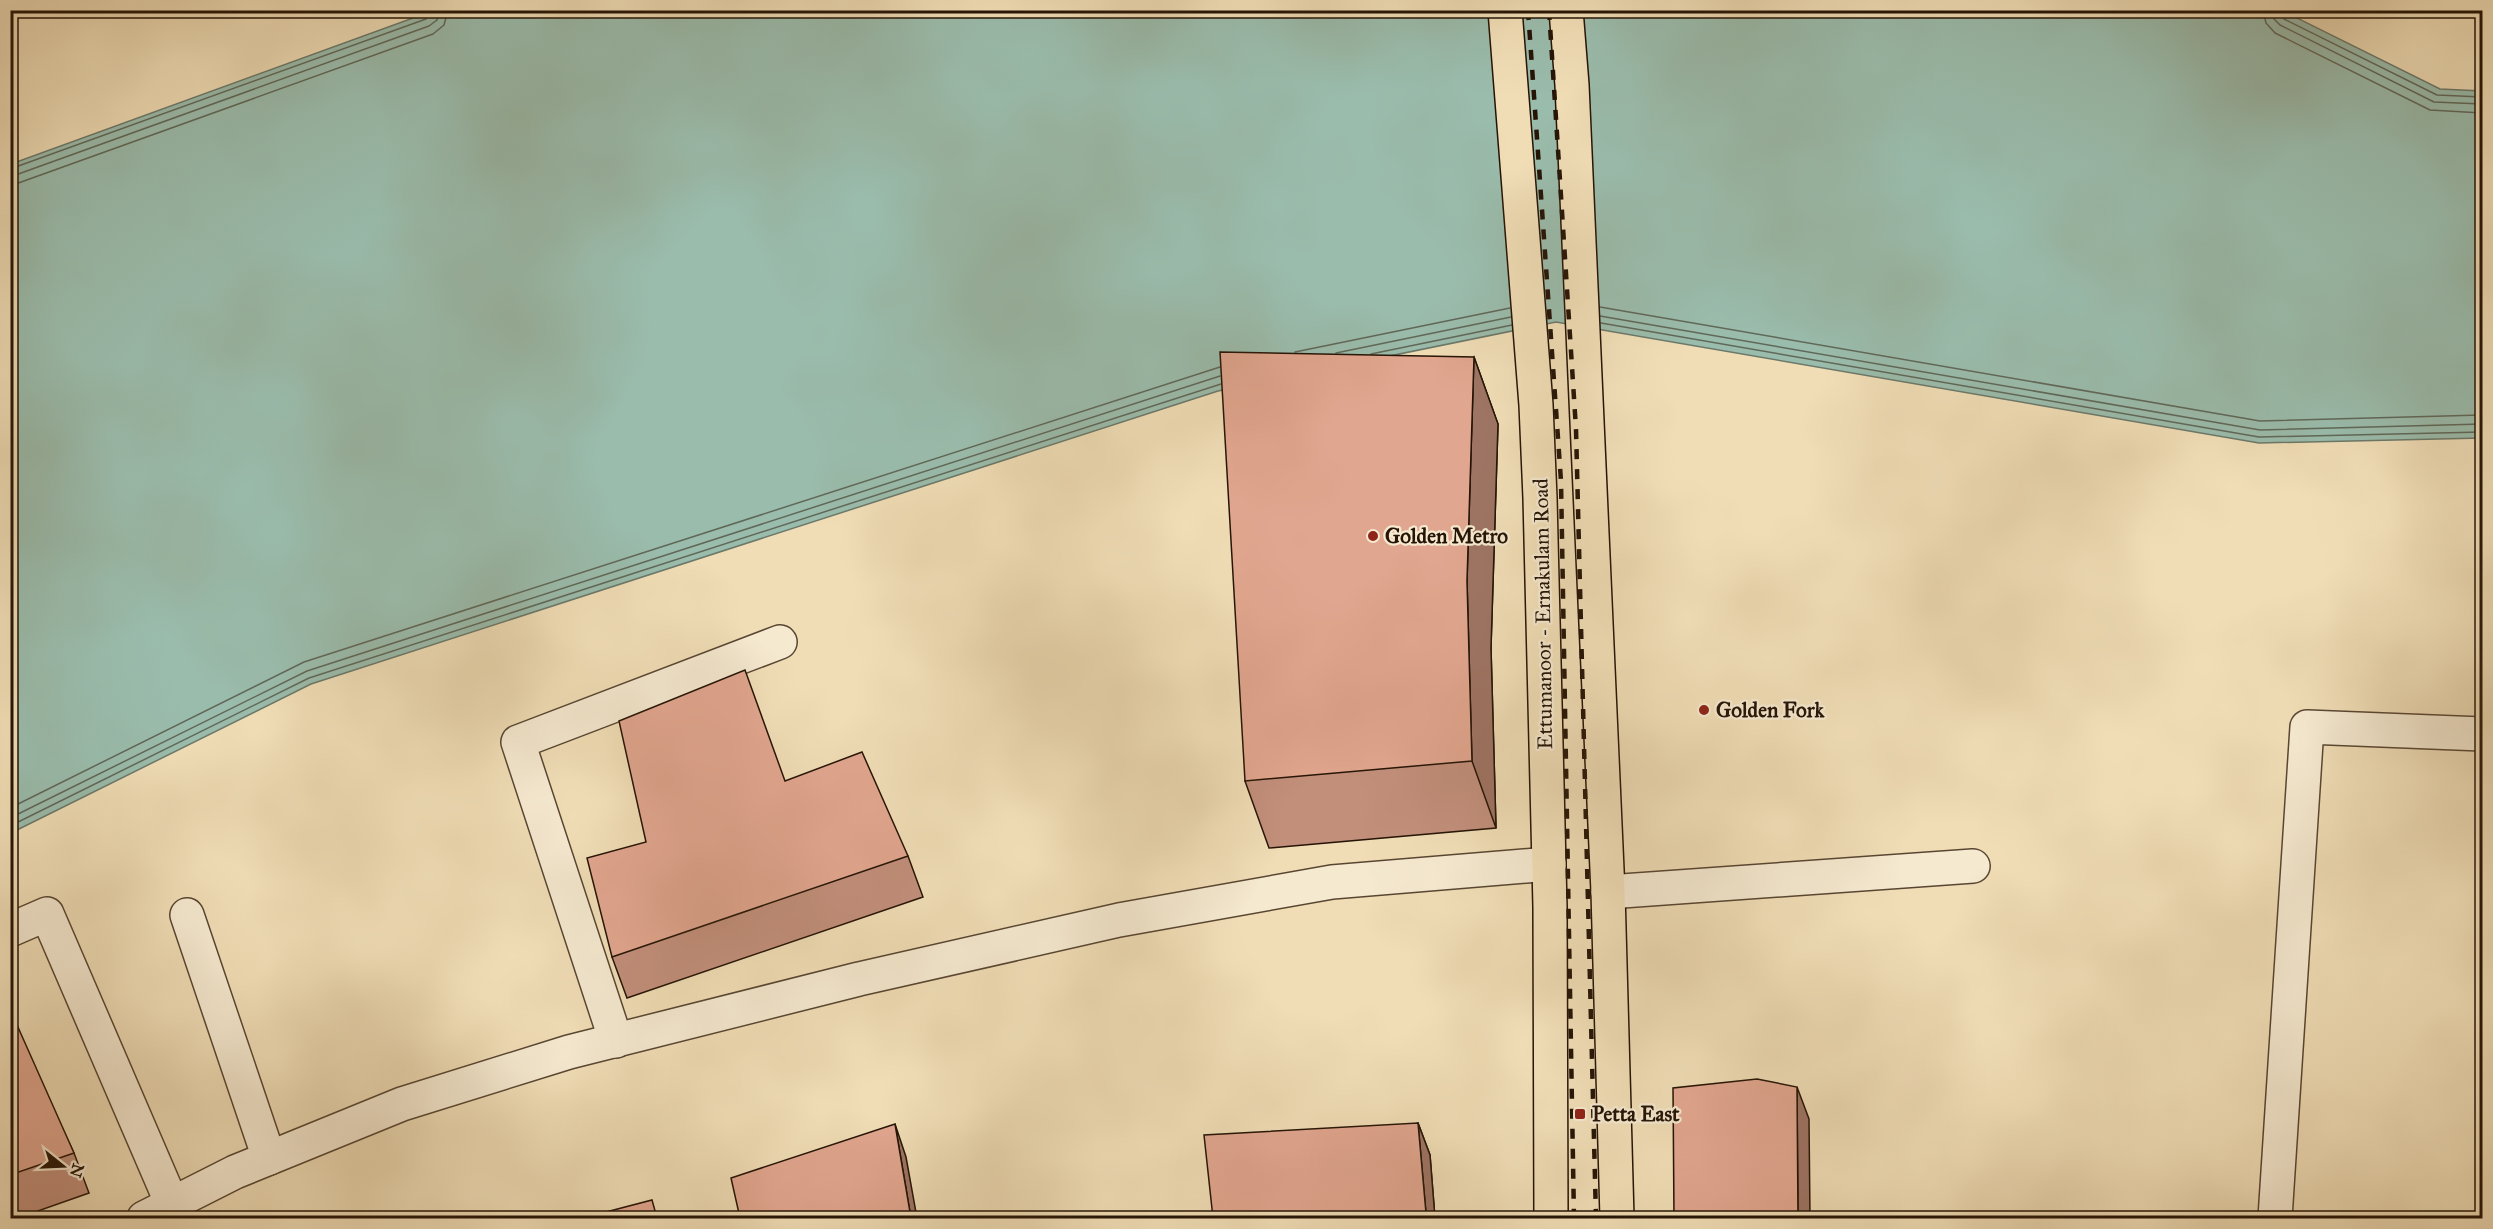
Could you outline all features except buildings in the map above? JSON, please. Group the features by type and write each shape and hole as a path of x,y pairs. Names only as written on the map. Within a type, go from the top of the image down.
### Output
{"highway":[{"name":"Ettumanoor - Ernakulam Road","path":"1505,10 1536,405 1540,498 1549,864 1551,1218"},
{"path":"1566,10 1572,85 1591,488 1608,892 1617,1218"}],"street":[{"path":"616,1041 518,742 780,642"},
{"path":"2275,1218 2307,727 2482,734"},
{"path":"10,930 47,914 158,1211 235,1172 402,1104 569,1052 859,979 1119,920 1332,882 1549,864"},
{"path":"1608,892 1973,866"},
{"path":"187,915 269,1158"}],"water":[{"path":"435,10 2281,10 2440,89 2482,91 2482,438 2259,443 1556,322 1218,391 311,684 11,833 11,164"}],"railway":[{"path":"1528,10 1561,481 1574,1218"},
{"path":"1549,10 1576,429 1596,1218"}],"place":[{"name":"Golden Metro","path":"1373,536"},
{"name":"Golden Fork","path":"1704,710"},
{"name":"Petta East","path":"1580,1114"}]}
